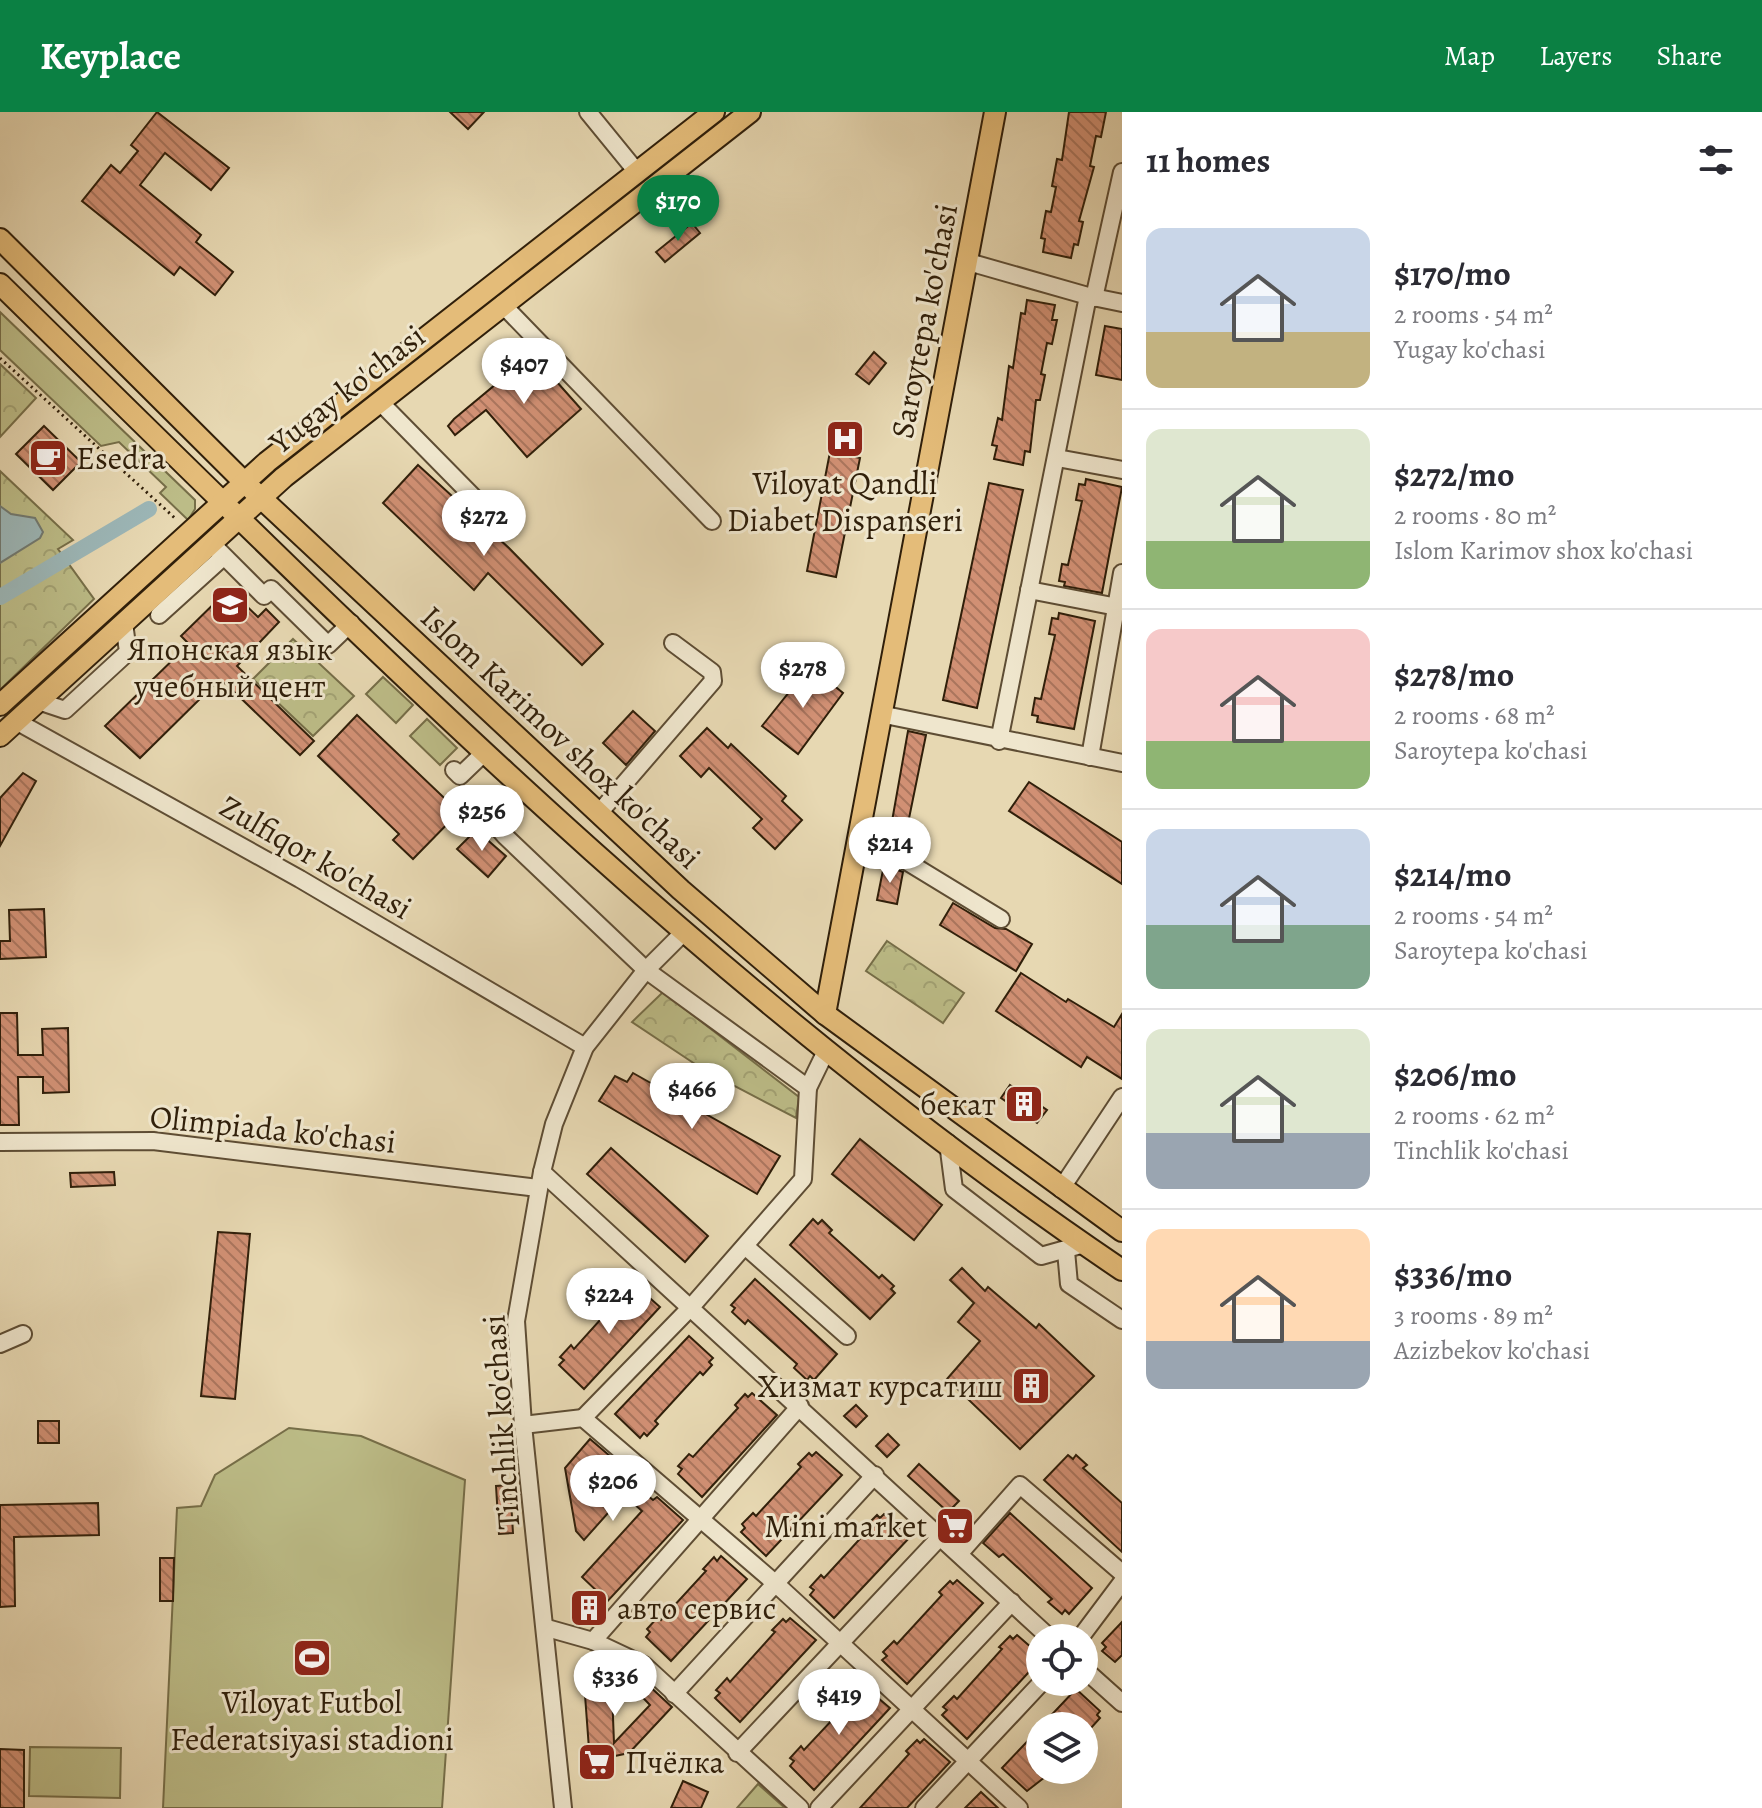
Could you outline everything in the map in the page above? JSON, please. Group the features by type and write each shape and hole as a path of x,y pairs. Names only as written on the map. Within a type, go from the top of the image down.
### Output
{"main road":[{"name":"Yugay ko'chasi","path":"0,705 221,501 714,112"},
{"name":"Yugay ko'chasi","path":"0,736 124,623 216,551 238,517 261,497 502,304 750,112"},
{"name":"Saroytepa ko'chasi","path":"825,1014 995,112"},
{"name":"Islom Karimov shox ko'chasi","path":"0,239 244,482 599,813 825,1014 1122,1231"},
{"name":"Islom Karimov shox ko'chasi","path":"0,284 221,501 485,752 683,933 826,1051 948,1143 1075,1247 1122,1270"}],"street":[{"path":"588,112 637,172"},
{"path":"999,741 1091,297 1122,172"},
{"path":"965,261 1122,303"},
{"path":"502,304 712,521"},
{"path":"380,402 500,524"},
{"path":"1057,458 1122,470"},
{"path":"159,615 216,551 264,596 271,589 328,645 351,623"},
{"path":"1090,757 1119,607 1122,573"},
{"path":"1029,590 1119,607"},
{"path":"599,813 713,681 712,672 673,643"},
{"path":"880,714 999,741 1122,763"},
{"name":"Zulfiqor ko'chasi","path":"16,721 300,879 585,1047"},
{"path":"454,770 460,776 485,752"},
{"path":"520,784 492,814 494,824 646,970 808,1088"},
{"path":"860,833 1001,919"},
{"name":"Tinchlik ko'chasi","path":"563,1808 547,1628 523,1425 516,1321 540,1180 554,1124 585,1047 646,970 683,933"},
{"path":"523,1425 583,1418 692,1306 803,1179 808,1088 826,1051"},
{"path":"1061,1189 1122,1097"},
{"name":"Olimpiada ko'chasi","path":"0,1142 153,1141 540,1180"},
{"path":"948,1143 954,1189 1041,1256 1075,1247 1069,1284 1122,1320"},
{"path":"540,1180 692,1306 1035,1624"},
{"path":"745,1246 847,1336"},
{"path":"0,1344 23,1334"},
{"path":"593,1641 800,1406"},
{"path":"583,1418 698,1521 775,1583 1019,1808"},
{"path":"674,1694 875,1475"},
{"path":"960,1553 1020,1485 1122,1573"},
{"path":"737,1753 941,1536"},
{"path":"1090,1624 1122,1582"},
{"path":"819,1808 1012,1602"},
{"path":"547,1628 593,1641 644,1665 800,1808"},
{"path":"1098,1682 1122,1703"},
{"path":"924,1808 1029,1696"}],"path":[{"path":"0,358 188,531"}],"green space":[{"path":"0,312 195,500 195,509 188,520 160,493 166,487 119,442 101,446 0,350"},
{"path":"0,364 36,398 0,437"},
{"path":"0,471 73,540 58,549 94,599 0,690"},
{"path":"293,639 354,696 313,736 253,679"},
{"path":"383,677 413,705 396,723 366,694"},
{"path":"427,719 457,748 440,765 410,736"},
{"path":"887,941 964,993 943,1023 866,971"},
{"path":"663,992 799,1097 796,1118 704,1070 632,1022"},
{"name":"Viloyat Futbol Federatsiyasi stadioni","path":"289,1428 361,1436 465,1480 442,1808 163,1808 177,1508 201,1506 215,1475"},
{"path":"30,1747 121,1748 120,1798 29,1796"},
{"path":"758,1784 785,1808 737,1808"}],"water":[{"path":"0,506 11,514 35,518 43,532 40,538 0,563"}],"building":[{"path":"157,112 229,168 211,190 165,153 140,185 201,235 196,242 233,272 215,295 180,267 174,275 82,201 111,165 120,173 138,151 131,145"},
{"path":"450,112 484,112 468,129"},
{"path":"1069,112 1106,112 1101,137 1096,136 1090,166 1094,167 1079,221 1083,222 1078,245 1074,244 1071,258 1043,252 1045,239 1041,238 1046,211 1051,212 1056,187 1052,186 1057,159 1062,160"},
{"path":"692,223 700,233 665,262 656,252"},
{"path":"1027,300 1055,305 1052,320 1057,320 1052,344 1047,343 1041,374 1045,375 1040,400 1036,400 1030,452 1025,451 1023,465 994,459 997,446 992,445 998,418 1002,420 1009,366 1013,368 1021,313 1025,314"},
{"path":"1105,326 1122,329 1122,380 1096,375"},
{"path":"874,352 886,363 869,384 856,374"},
{"path":"532,354 581,409 527,457 486,410 455,435 448,426 454,419"},
{"name":"Esedra","path":"44,426 81,462 53,490 16,454"},
{"path":"830,452 860,458 836,577 807,571"},
{"path":"418,465 509,548 603,644 582,665 488,573 474,590 383,503"},
{"path":"1086,479 1122,487 1102,593 1064,586 1065,582 1059,581 1062,564 1068,565 1082,501 1076,500 1079,484 1085,485"},
{"path":"989,483 1023,490 977,708 943,700"},
{"path":"229,589 258,617 266,609 279,622 237,666 314,741 300,755 225,683 215,684 140,758 105,726 189,644 181,636"},
{"path":"1059,613 1095,621 1074,729 1037,722 1038,716 1032,715 1035,698 1041,699 1055,635 1049,634 1052,618 1058,619"},
{"path":"810,666 843,693 798,754 762,726"},
{"path":"633,711 655,731 626,765 603,743"},
{"path":"357,715 459,812 413,859 393,840 399,834 318,756"},
{"path":"707,728 728,748 731,744 786,796 782,801 802,820 775,849 753,828 762,819 709,768 701,777 680,756"},
{"path":"908,731 926,735 904,843 889,838"},
{"path":"23,773 36,781 0,846 0,798"},
{"path":"1029,782 1122,842 1122,884 1009,811"},
{"path":"476,830 506,856 488,877 457,849"},
{"path":"884,865 903,872 897,904 877,900"},
{"path":"953,903 995,928 1006,929 1032,944 1016,971 940,925"},
{"path":"44,909 46,957 0,959 0,941 10,941 9,910"},
{"path":"1021,973 1066,1002 1068,999 1114,1027 1122,1014 1122,1079 1087,1057 1081,1067 996,1011"},
{"path":"0,1013 17,1013 18,1055 43,1055 42,1029 68,1028 69,1092 43,1093 43,1077 18,1077 19,1125 0,1125"},
{"path":"633,1073 780,1156 757,1194 599,1101 615,1076 627,1082"},
{"name":"бекат","path":"1010,1085 1047,1110 1037,1123 1001,1098"},
{"path":"860,1139 942,1205 914,1240 832,1174"},
{"path":"611,1148 708,1236 685,1262 587,1174"},
{"path":"114,1172 115,1185 71,1187 70,1173"},
{"path":"813,1219 818,1224 822,1220 832,1230 829,1233 879,1278 882,1275 894,1286 891,1289 895,1293 870,1319 790,1245"},
{"path":"218,1232 250,1234 235,1399 201,1396"},
{"name":"Хизмат курсатиш","path":"962,1268 985,1291 988,1287 1036,1328 1039,1324 1094,1376 1020,1449 947,1379 980,1341 958,1322 974,1303 950,1280"},
{"path":"755,1279 837,1354 814,1380 810,1376 807,1380 794,1368 797,1364 748,1320 745,1324 732,1312 735,1308 731,1305"},
{"path":"634,1284 660,1307 584,1389 559,1365 564,1360 560,1357 571,1345 574,1349 619,1299 616,1297 627,1285 630,1289"},
{"path":"689,1336 713,1358 709,1362 712,1365 703,1375 700,1372 655,1421 658,1424 647,1436 644,1433 640,1438 615,1414"},
{"path":"752,1393 777,1415 702,1497 678,1474 682,1469 678,1466 689,1454 693,1457 738,1408 735,1405 745,1394 748,1397"},
{"path":"856,1405 867,1416 856,1427 844,1416"},
{"path":"38,1421 59,1421 59,1443 38,1443"},
{"path":"888,1434 899,1445 887,1457 876,1446"},
{"path":"590,1439 638,1480 634,1484 653,1500 657,1497 683,1520 602,1607 603,1613 597,1620 578,1622 575,1597 600,1594 582,1577 642,1511 624,1495 584,1540 576,1531 565,1468"},
{"path":"816,1452 842,1475 766,1556 741,1532 745,1528 742,1524 753,1513 756,1516 801,1467 798,1464 809,1453 812,1456"},
{"path":"1068,1455 1073,1459 1076,1455 1087,1465 1083,1468 1122,1503 1122,1552 1044,1480"},
{"path":"919,1464 959,1501 948,1512 908,1476"},
{"path":"510,1485 513,1533 499,1534 496,1486"},
{"path":"98,1503 99,1535 14,1537 15,1606 0,1607 0,1505"},
{"path":"955,1508 971,1524 958,1539 941,1523"},
{"path":"1010,1513 1092,1588 1069,1614 1065,1610 1062,1614 1048,1602 1052,1599 1003,1554 999,1557 983,1543"},
{"path":"884,1514 910,1537 834,1618 810,1595 814,1590 810,1587 821,1575 824,1578 869,1529 866,1526 877,1515 880,1518"},
{"path":"721,1556 747,1579 671,1661 646,1637 650,1632 647,1629 658,1617 661,1620 706,1571 703,1569 714,1557 717,1561"},
{"path":"160,1558 174,1558 173,1601 160,1601"},
{"path":"957,1580 983,1603 907,1684 882,1660 887,1656 883,1652 894,1641 897,1644 942,1595 939,1592 950,1581 953,1584"},
{"path":"790,1618 816,1640 740,1722 715,1698 720,1693 716,1690 727,1678 730,1682 783,1619 786,1622"},
{"path":"1122,1622 1122,1655 1115,1662 1102,1651 1106,1647 1102,1643"},
{"path":"1017,1635 1026,1643 1026,1675 967,1739 942,1715 947,1710 943,1707 954,1696 957,1699 1010,1636 1013,1639"},
{"path":"611,1666 614,1743 650,1705 626,1680 634,1672 672,1707 629,1753 610,1757 612,1774 591,1776 583,1668"},
{"path":"864,1686 890,1708 814,1790 790,1766 794,1761 790,1758 801,1746 804,1750 850,1701 846,1698 857,1687 860,1690"},
{"path":"1069,1696 1084,1696 1100,1711 1098,1714 1054,1712"},
{"path":"924,1739 950,1762 907,1808 860,1808 909,1754 906,1751 917,1740 920,1743"},
{"path":"1026,1743 1026,1784 1036,1784 1027,1791 1002,1768"},
{"path":"0,1749 24,1750 24,1808 0,1808"},
{"path":"683,1781 708,1792 701,1808 671,1808"},
{"path":"981,1792 998,1808 965,1808"}],"waterway":[{"path":"0,597 149,509"}],"place":[{"name":"Viloyat Qandli Diabet Dispanseri","path":"845,439"},
{"name":"Esedra","path":"48,458"},
{"name":"Японская язык учебный цент","path":"230,605"},
{"name":"бекат","path":"1024,1104"},
{"name":"Хизмат курсатиш","path":"1031,1386"},
{"name":"Mini market","path":"955,1526"},
{"name":"авто сервис","path":"589,1608"},
{"name":"Viloyat Futbol Federatsiyasi stadioni","path":"312,1658"},
{"name":"Пчёлка","path":"597,1762"}]}
